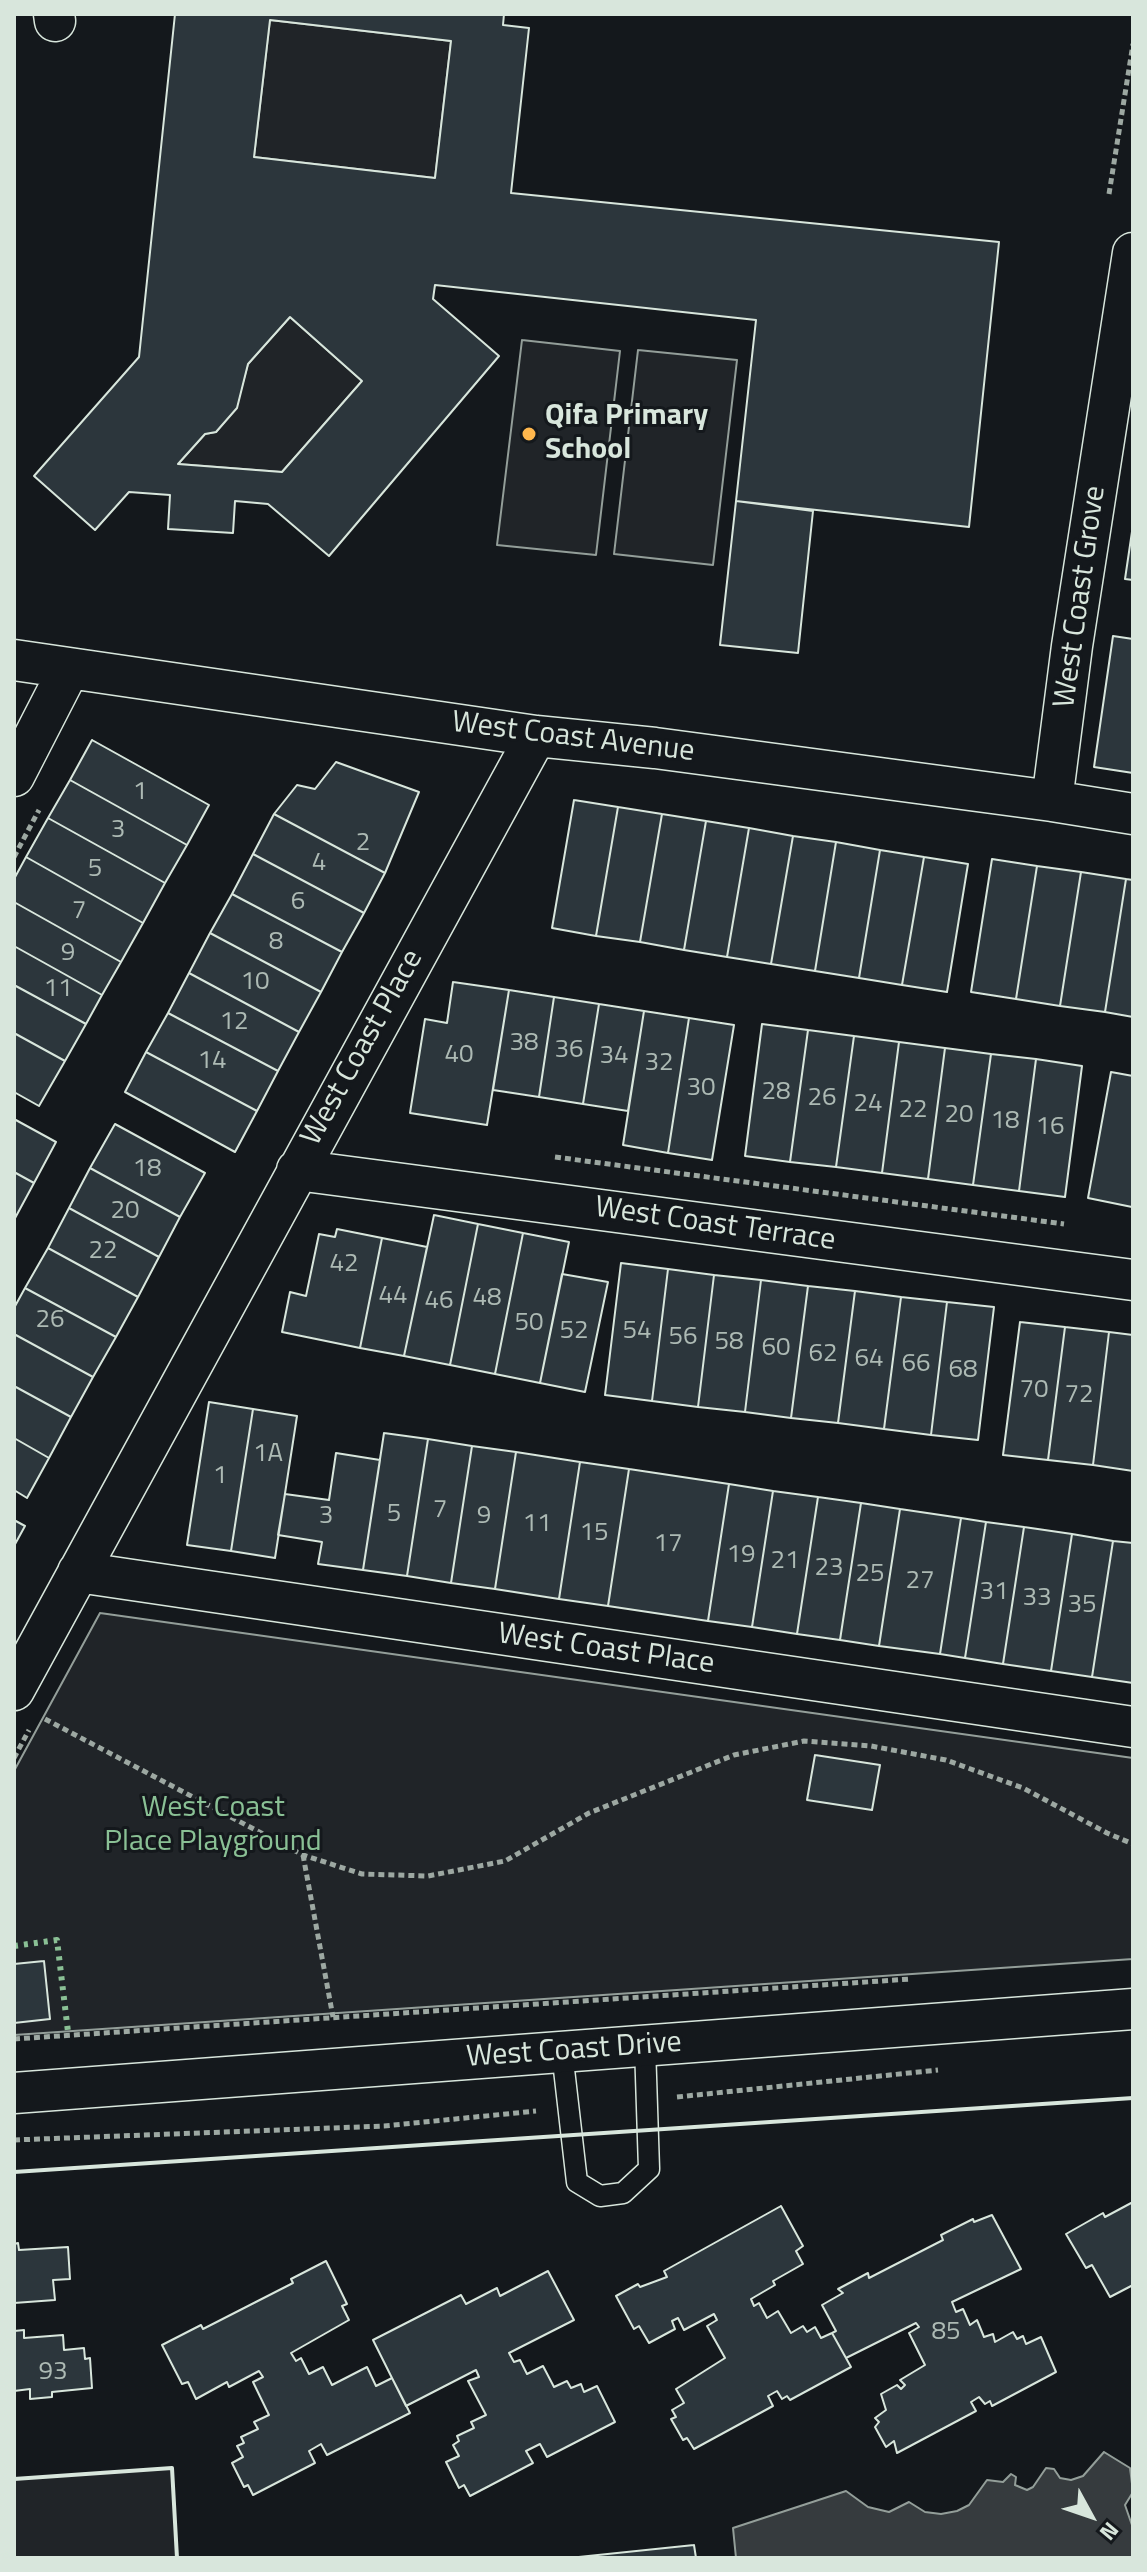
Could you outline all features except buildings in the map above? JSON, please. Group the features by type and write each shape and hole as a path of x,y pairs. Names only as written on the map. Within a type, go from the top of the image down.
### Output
{"street":[{"name":"West Coast Grove","path":"1052,801 1072,646 1122,396 1133,253"},
{"name":"West Coast Avenue","path":"14,660 536,736 655,748 1133,814"},
{"path":"14,776 69,669"},
{"name":"West Coast Place","path":"26,1702 78,1572 536,736"},
{"name":"West Coast Terrace","path":"297,1170 1133,1280"},
{"name":"West Coast Place","path":"78,1572 1133,1727"},
{"name":"West Coast Drive","path":"14,2093 1133,2009"}],"lane":[{"path":"562,2052 577,2182 600,2196 623,2193 649,2169 645,2046"}],"path":[{"path":"1109,194 1133,44"},
{"path":"541,1156 1071,1225"},
{"path":"26,1702 303,1855 362,1874 428,1876 505,1861 589,1813 734,1755 804,1741 871,1746 946,1760 1023,1788 1133,1844"},
{"path":"303,1855 333,2017"},
{"path":"14,2039 914,1979"}],"green space":[{"path":"270,20 451,41 435,178 254,157"},
{"path":"290,317 362,381 282,472 178,464 205,434 216,432 236,408 248,364"},
{"path":"522,340 620,351 596,555 497,545"},
{"path":"638,350 737,360 713,565 614,554"},
{"name":"West Coast Place Playground","path":"100,1613 1133,1758 1133,1959 14,2035 14,1771"},
{"path":"172,2468 177,2558 14,2558 14,2479"}],"shaded area":[{"path":"1104,2452 1130,2468 1133,2492 1125,2505 1133,2528 1133,2558 736,2558 733,2528 846,2491 868,2507 889,2512 909,2502 925,2512 941,2514 969,2505 987,2480 1003,2482 1011,2474 1016,2477 1015,2485 1027,2490 1033,2487 1046,2468 1054,2469 1060,2478 1071,2480 1083,2476"}],"hedge":[{"path":"14,1946 57,1940 68,2032"}],"wall":[{"path":"14,2172 1133,2098"},
{"path":"14,2479 172,2468 177,2558"}],"place":[{"name":"Qifa Primary School","path":"529,434"}]}
